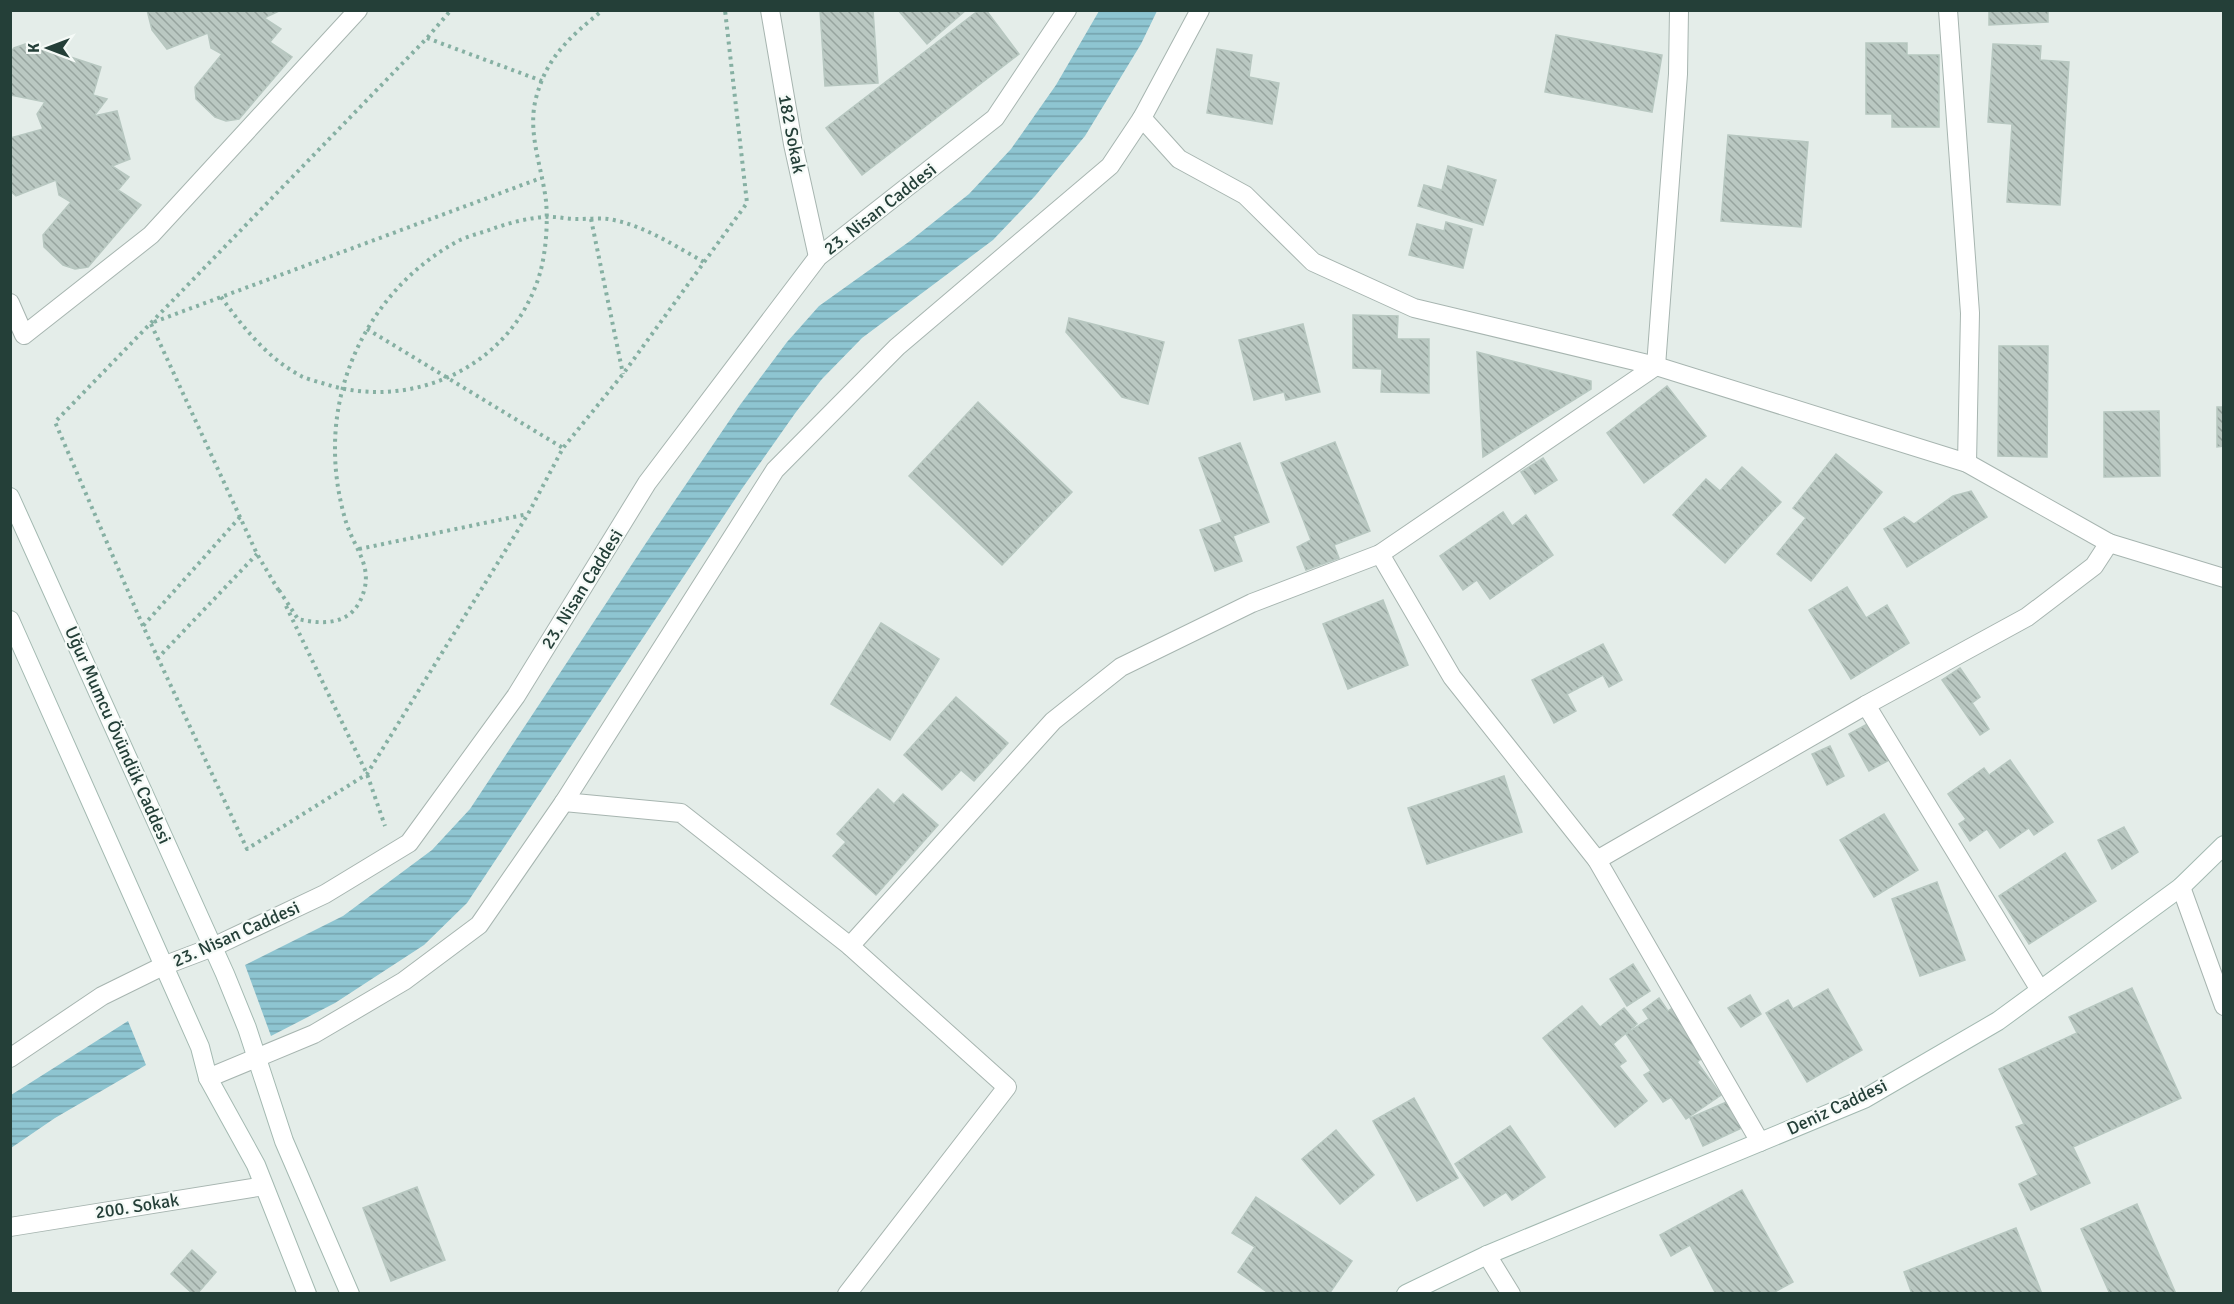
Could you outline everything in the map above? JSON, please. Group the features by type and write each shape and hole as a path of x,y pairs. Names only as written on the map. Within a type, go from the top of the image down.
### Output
{"street":[{"path":"10,303 24,335 152,235 358,10"},
{"name":"182 Sokak","path":"770,10 793,144 818,257"},
{"name":"23. Nisan Caddesi","path":"10,1058 102,996 163,966 213,947 325,894 409,843 516,696 647,483 818,257 995,118 1067,10"},
{"path":"208,1078 314,1034 404,981 479,925 564,802 774,470 897,347 1110,166 1142,118 1200,10"},
{"path":"1656,366 1677,86 1679,10"},
{"path":"1948,10 1970,313 1967,463"},
{"path":"1142,118 1179,159 1245,195 1313,262 1414,308 1656,366 1967,463 2109,543 2223,578"},
{"path":"850,946 1053,721 1121,667 1252,603 1380,554 1656,366"},
{"name":"Uğur Mumcu Övündük Caddesi","path":"10,497 225,974 257,1057"},
{"path":"1597,860 1866,705 2027,617 2094,566 2109,543"},
{"path":"1380,554 1452,677 1597,860 1760,1142"},
{"path":"10,620 200,1047 208,1078 256,1165 307,1293"},
{"path":"1866,705 2040,990"},
{"path":"564,802 681,813 850,946 1007,1087 847,1293"},
{"name":"Deniz Caddesi","path":"1406,1293 1487,1255 1864,1099 1998,1021 2181,887 2223,845"},
{"path":"2181,887 2223,1006"},
{"path":"257,1057 284,1141 350,1293"},
{"name":"200. Sokak","path":"10,1227 264,1186"},
{"path":"1487,1255 1511,1293"}],"path":[{"path":"451,10 427,38 55,422 157,659 247,849 367,774 528,514 563,448 623,374 747,203 725,10"},
{"path":"221,297 235,317 267,353 302,376 342,390 382,394 410,389 450,378 484,355 517,322 540,273 546,202 535,156 535,100 556,54 576,32 603,10"},
{"path":"427,38 542,81"},
{"path":"151,324 541,178"},
{"path":"151,324 257,554 298,619 318,624 340,619 351,612 359,603 363,587 366,567 340,503 334,450 336,424 342,390 354,352 367,329 398,287 440,252 460,240 509,223 546,217 609,219 636,227 704,262"},
{"path":"591,219 623,374"},
{"path":"367,329 563,448"},
{"path":"359,549 528,514"},
{"path":"143,626 240,517"},
{"path":"157,659 257,554"},
{"path":"279,590 367,774 394,852"}],"water":[{"path":"1099,11 1157,11 1141,44 1085,136 1035,196 993,240 862,338 822,379 741,490 467,903 424,945 335,1003 271,1036 245,965 343,916 432,850 470,809 646,543 740,405 787,342 819,306 910,241 969,194 1011,149 1056,85"},
{"path":"128,1021 146,1065 55,1118 11,1148 11,1095"}],"building":[{"path":"147,10 281,10 264,18 281,29 270,42 292,57 239,119 226,121 215,117 196,99 195,87 222,54 211,48 208,33 167,49 152,30"},
{"path":"820,10 873,10 878,83 825,86"},
{"path":"898,10 966,10 927,44"},
{"path":"979,10 986,10 1019,54 862,175 826,128"},
{"path":"1989,10 2048,10 2048,22 1989,25"},
{"path":"1556,35 1662,55 1652,112 1545,92"},
{"path":"28,43 101,67 93,95 107,99 94,116 117,111 130,159 112,166 129,177 118,190 141,205 88,267 75,269 63,265 44,247 43,235 71,202 59,195 56,180 16,196 10,191 10,138 43,129 37,114 45,102 10,95 10,53 14,48"},
{"path":"1866,43 1907,43 1907,55 1939,55 1939,127 1892,127 1892,114 1866,114"},
{"path":"1993,44 2041,46 2040,60 2069,62 2060,205 2007,202 2012,124 1988,122"},
{"path":"1217,49 1252,55 1249,77 1279,83 1272,124 1207,113"},
{"path":"1728,135 1808,142 1801,227 1721,221"},
{"path":"1448,166 1496,180 1483,225 1418,206 1424,185 1442,190"},
{"path":"1446,222 1472,229 1463,268 1409,255 1417,224 1444,231"},
{"path":"1353,315 1398,316 1397,339 1429,339 1429,393 1381,392 1382,369 1353,368"},
{"path":"1069,318 1164,342 1148,404 1122,397 1066,332"},
{"path":"1303,324 1320,392 1286,400 1284,392 1254,400 1239,340"},
{"path":"1999,346 2048,346 2047,457 1998,456"},
{"path":"1477,352 1591,381 1591,389 1483,457"},
{"path":"1667,386 1706,436 1644,483 1607,433"},
{"path":"978,402 1072,492 1002,565 909,476"},
{"path":"2217,407 2224,407 2224,446 2217,447"},
{"path":"2159,411 2160,476 2104,477 2104,412"},
{"path":"1335,442 1370,531 1334,545 1339,558 1306,570 1297,547 1311,540 1281,463"},
{"path":"1240,443 1269,522 1233,536 1242,561 1215,571 1200,530 1222,522 1199,458"},
{"path":"1836,454 1882,492 1811,581 1777,554 1806,518 1793,508"},
{"path":"1543,458 1557,480 1535,494 1521,472"},
{"path":"1742,467 1781,502 1725,563 1673,515 1706,479 1720,491"},
{"path":"1971,491 1987,517 1907,567 1884,529 1904,517 1914,524 1953,496"},
{"path":"1503,512 1512,526 1526,515 1553,555 1490,599 1477,580 1463,590 1440,556"},
{"path":"1847,587 1866,618 1887,605 1909,643 1851,679 1809,610"},
{"path":"1383,600 1408,665 1348,689 1323,624"},
{"path":"881,623 939,659 890,740 831,704"},
{"path":"1603,644 1622,680 1609,687 1603,675 1567,694 1576,711 1554,723 1532,680"},
{"path":"1960,668 1980,697 1972,703 1989,729 1980,735 1942,680"},
{"path":"956,697 1008,743 974,781 961,770 942,790 904,755"},
{"path":"1871,722 1891,759 1869,771 1849,734"},
{"path":"1830,746 1844,776 1827,785 1812,754"},
{"path":"2010,760 2053,822 2034,835 2029,828 2000,848 1987,829 1970,841 1959,824 1966,819 1948,794 1984,768 1989,775"},
{"path":"1504,776 1522,832 1427,864 1408,808"},
{"path":"878,789 894,804 903,794 938,825 876,895 833,856 846,842 837,834"},
{"path":"1884,814 1918,870 1874,897 1840,840"},
{"path":"2124,827 2138,852 2112,869 2098,840"},
{"path":"2065,853 2096,901 2029,944 1999,896"},
{"path":"1937,882 1965,960 1920,976 1892,899"},
{"path":"1633,964 1650,991 1627,1006 1610,979"},
{"path":"2132,988 2181,1098 2073,1147 2090,1183 2031,1210 2019,1184 2038,1175 2016,1127 2024,1124 1999,1069 2077,1033 2069,1017"},
{"path":"1828,989 1862,1050 1807,1082 1766,1013 1788,1000 1793,1009"},
{"path":"1750,995 1761,1014 1741,1027 1728,1008"},
{"path":"1659,998 1668,1011 1674,1007 1707,1055 1697,1062 1721,1095 1686,1119 1671,1097 1663,1102 1644,1075 1651,1071 1626,1034 1649,1019 1643,1010"},
{"path":"1582,1006 1600,1027 1624,1008 1637,1024 1613,1044 1626,1061 1619,1066 1647,1101 1615,1127 1543,1038"},
{"path":"1414,1098 1458,1178 1417,1201 1373,1121"},
{"path":"1731,1100 1744,1127 1703,1146 1690,1118"},
{"path":"1510,1126 1545,1177 1512,1200 1506,1192 1484,1206 1455,1164"},
{"path":"1336,1130 1374,1175 1340,1204 1302,1159"},
{"path":"417,1187 445,1260 391,1281 363,1208"},
{"path":"1742,1190 1793,1282 1771,1294 1716,1294 1690,1245 1671,1256 1660,1235"},
{"path":"1256,1197 1352,1261 1329,1294 1270,1294 1238,1272 1255,1247 1232,1233"},
{"path":"2137,1204 2176,1294 2110,1294 2081,1229"},
{"path":"2016,1228 2042,1294 1912,1294 1904,1272"},
{"path":"192,1250 216,1272 197,1294 193,1294 171,1274"}]}
